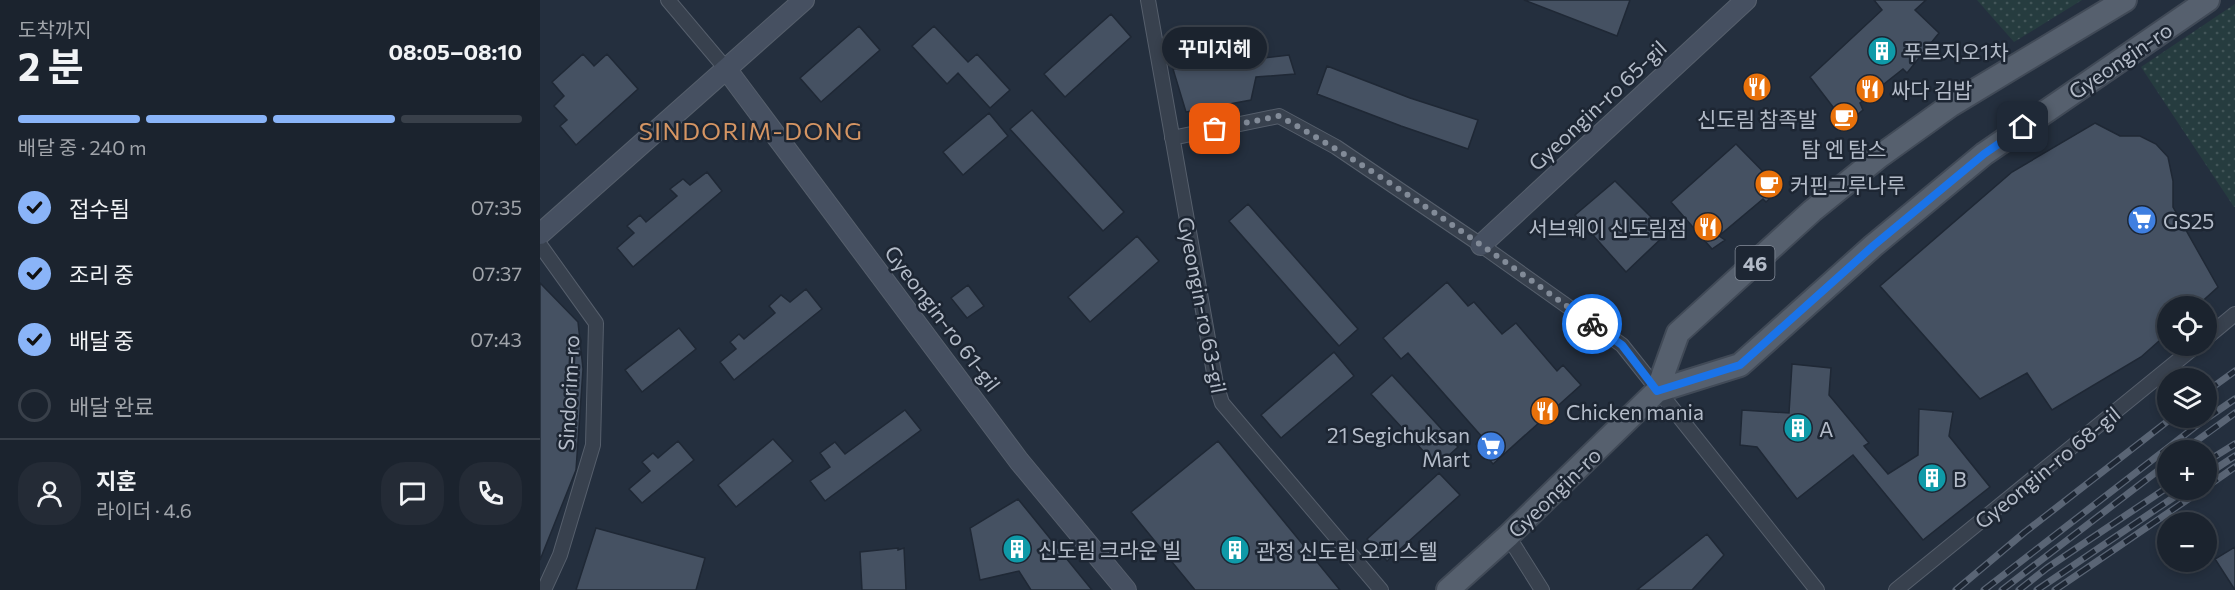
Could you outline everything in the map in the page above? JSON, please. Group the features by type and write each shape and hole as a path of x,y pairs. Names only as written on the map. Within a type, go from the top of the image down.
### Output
{"main road":[{"name":"Gyeongin-ro","path":"1448,590 1508,537 1657,391 1678,333 1812,210 1880,156 1951,105 2125,0"},
{"name":"Gyeongin-ro","path":"1657,391 1740,365 1873,246 1984,154 2208,0"}],"street":[{"path":"668,0 727,70"},
{"path":"540,234 804,0"},
{"name":"Gyeongin-ro 63-gil","path":"1148,0 1216,384 1222,403 1382,590"},
{"name":"Gyeongin-ro 65-gil","path":"1481,245 1746,0"},
{"name":"Gyeongin-ro 61-gil","path":"727,70 1019,461 1126,590"},
{"path":"1173,138 1279,116 1336,147 1481,245 1622,345 1817,590"},
{"name":"Sindorim-ro","path":"540,245 596,323 593,445 560,555 544,590"},
{"path":"2217,329 2235,314"},
{"name":"Gyeongin-ro 68-gil","path":"1896,590 2183,356"},
{"path":"1508,537 1542,590"}],"green space":[{"path":"1977,0 2082,0 2014,42"},
{"path":"2235,4 2235,206 2234,207 2141,67"}],"building":[{"path":"1524,0 1630,0 1617,36"},
{"name":"푸르지오1차","path":"1874,0 1926,0 1915,10 1939,33 1907,73 1903,69 1860,103 1863,110 1846,124 1810,77 1882,10"},
{"path":"1111,14 1131,37 1065,97 1044,74"},
{"path":"859,26 880,50 821,102 800,78"},
{"path":"934,26 968,62 977,54 1010,90 990,108 958,73 947,84 912,46"},
{"path":"583,54 594,66 607,54 638,89 576,145 560,126 567,120 554,106 564,96 552,82"},
{"path":"1289,55 1295,74 1256,77 1251,100 1186,112 1173,69"},
{"path":"1327,66 1410,98 1478,120 1468,149 1317,94"},
{"path":"1032,110 1124,212 1103,231 1010,129"},
{"path":"989,113 1008,136 963,175 943,152"},
{"path":"2095,123 2120,136 2140,136 2156,144 2168,157 2173,181 2173,207 2218,287 2208,296 2157,296 2157,343 2141,357 2052,410 2027,373 1980,399 1880,286 2012,172"},
{"path":"1736,144 1780,189 1766,202 1763,199 1719,236 1725,240 1712,249 1671,202"},
{"path":"707,172 722,191 633,267 617,248 634,233 627,226 640,215 646,222 677,196 670,189 683,179 690,185"},
{"path":"1615,181 1667,233 1626,272 1575,215"},
{"path":"1248,204 1358,329 1339,346 1229,221"},
{"path":"1137,236 1159,261 1090,322 1068,297"},
{"path":"1447,282 1468,306 1474,302 1502,334 1516,323 1557,371 1563,365 1581,385 1493,464 1476,444 1483,438 1408,353 1401,359 1383,338"},
{"path":"540,283 578,322 583,369 576,470 540,560"},
{"path":"968,285 984,306 967,318 951,298"},
{"path":"806,289 822,309 734,380 720,362 736,349 730,342 739,334 744,339 775,313 769,306 781,295 790,302"},
{"path":"679,328 696,349 642,392 625,370"},
{"path":"1334,352 1354,376 1281,438 1261,415"},
{"path":"1792,364 1831,368 1829,395 1869,443 1864,446 1888,474 1918,455 1919,409 1953,412 1949,436 1990,487 1923,540 1853,455 1797,499 1757,447 1740,445 1742,410 1789,413"},
{"path":"1392,375 1458,447 1437,466 1371,394"},
{"path":"905,410 921,430 825,501 810,481 830,467 820,453 835,442 845,454"},
{"path":"773,439 793,461 736,507 718,485"},
{"path":"678,441 694,460 642,503 629,489 650,471 642,462 653,453 658,458"},
{"name":"관정 신도림 오피스텔","path":"1218,441 1340,590 1195,590 1131,512"},
{"path":"1439,473 1460,495 1387,561 1367,539"},
{"name":"신도림 크라운 빌","path":"1018,499 1092,590 1031,590 1019,571 980,580 970,528"},
{"path":"596,528 705,558 696,590 576,590"},
{"path":"1707,534 1724,555 1692,590 1637,590"},
{"path":"2235,547 2235,590 2217,562 2217,558"},
{"path":"898,548 898,550 904,548 906,590 862,590 860,552"}],"railway":[{"path":"2217,384 2235,371"},
{"path":"1984,590 2200,423 2235,399"},
{"path":"2198,440 2235,413"},
{"path":"1956,590 2025,532 2159,428"},
{"path":"2217,455 2235,444"},
{"path":"2217,468 2235,456"},
{"path":"2217,479 2235,467"},
{"path":"2002,590 2157,471"},
{"path":"2019,590 2047,568 2157,494"},
{"path":"2037,590 2170,500"},
{"path":"2055,590 2187,500"}],"way so far":[{"path":"1215,129 1279,116 1336,147 1481,245 1592,324"}],"place":[{"name":"푸르지오1차","path":"1882,51"},
{"name":"신도림 참족발","path":"1757,87"},
{"name":"싸다 김밥","path":"1870,89"},
{"name":"탐 엔 탐스","path":"1844,117"},
{"name":"꾸미지헤","path":"1215,129"},
{"name":"커핀그루나루","path":"1769,184"},
{"name":"GS25","path":"2142,220"},
{"name":"서브웨이 신도림점","path":"1708,227"},
{"name":"Chicken mania","path":"1545,411"},
{"name":"A","path":"1798,428"},
{"name":"21 Segichuksan Mart","path":"1491,446"},
{"name":"B","path":"1932,478"},
{"name":"신도림 크라운 빌","path":"1017,549"},
{"name":"관정 신도림 오피스텔","path":"1235,550"}],"district":[{"name":"SINDORIM-DONG","path":"751,130"}],"route":[{"path":"1592,324 1622,345 1657,391 1740,365 1873,246 1984,154 2023,127"}]}
